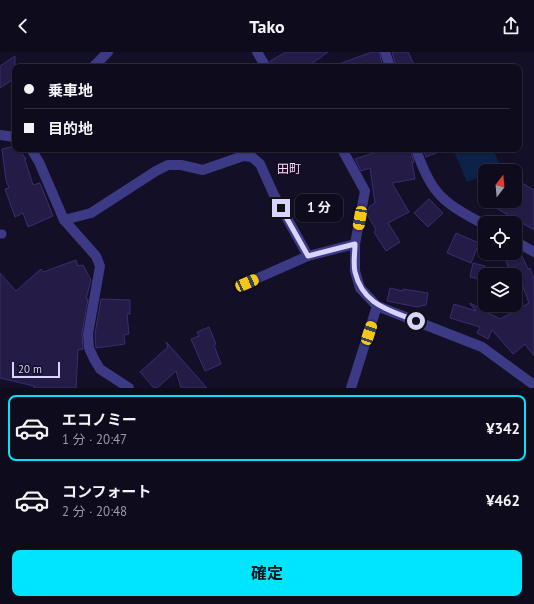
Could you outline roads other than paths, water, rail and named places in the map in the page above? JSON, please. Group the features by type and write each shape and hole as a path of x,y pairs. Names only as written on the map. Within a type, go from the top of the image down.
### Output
{"street":[{"path":"96,64 108,52"},
{"path":"257,52 264,64"},
{"path":"385,52 389,64"},
{"path":"0,135 12,137"},
{"path":"33,152 39,162 64,220 96,256 100,266 88,334 89,348 100,369 129,388"},
{"path":"344,152 365,191 355,244 355,271 360,288 377,306 482,347 534,385"},
{"path":"417,152 422,169 433,189 442,199 459,211 478,221"},
{"path":"64,220 91,212 168,165 181,165 203,170 243,156 252,157 260,164 274,196 308,256"},
{"path":"247,283 308,256 355,244"},
{"path":"522,246 534,252"},
{"path":"352,388 377,306"}],"water":[{"path":"454,152 494,152 499,164 478,164 478,178 467,182"}],"district":[{"name":"田町","path":"289,169"}]}
